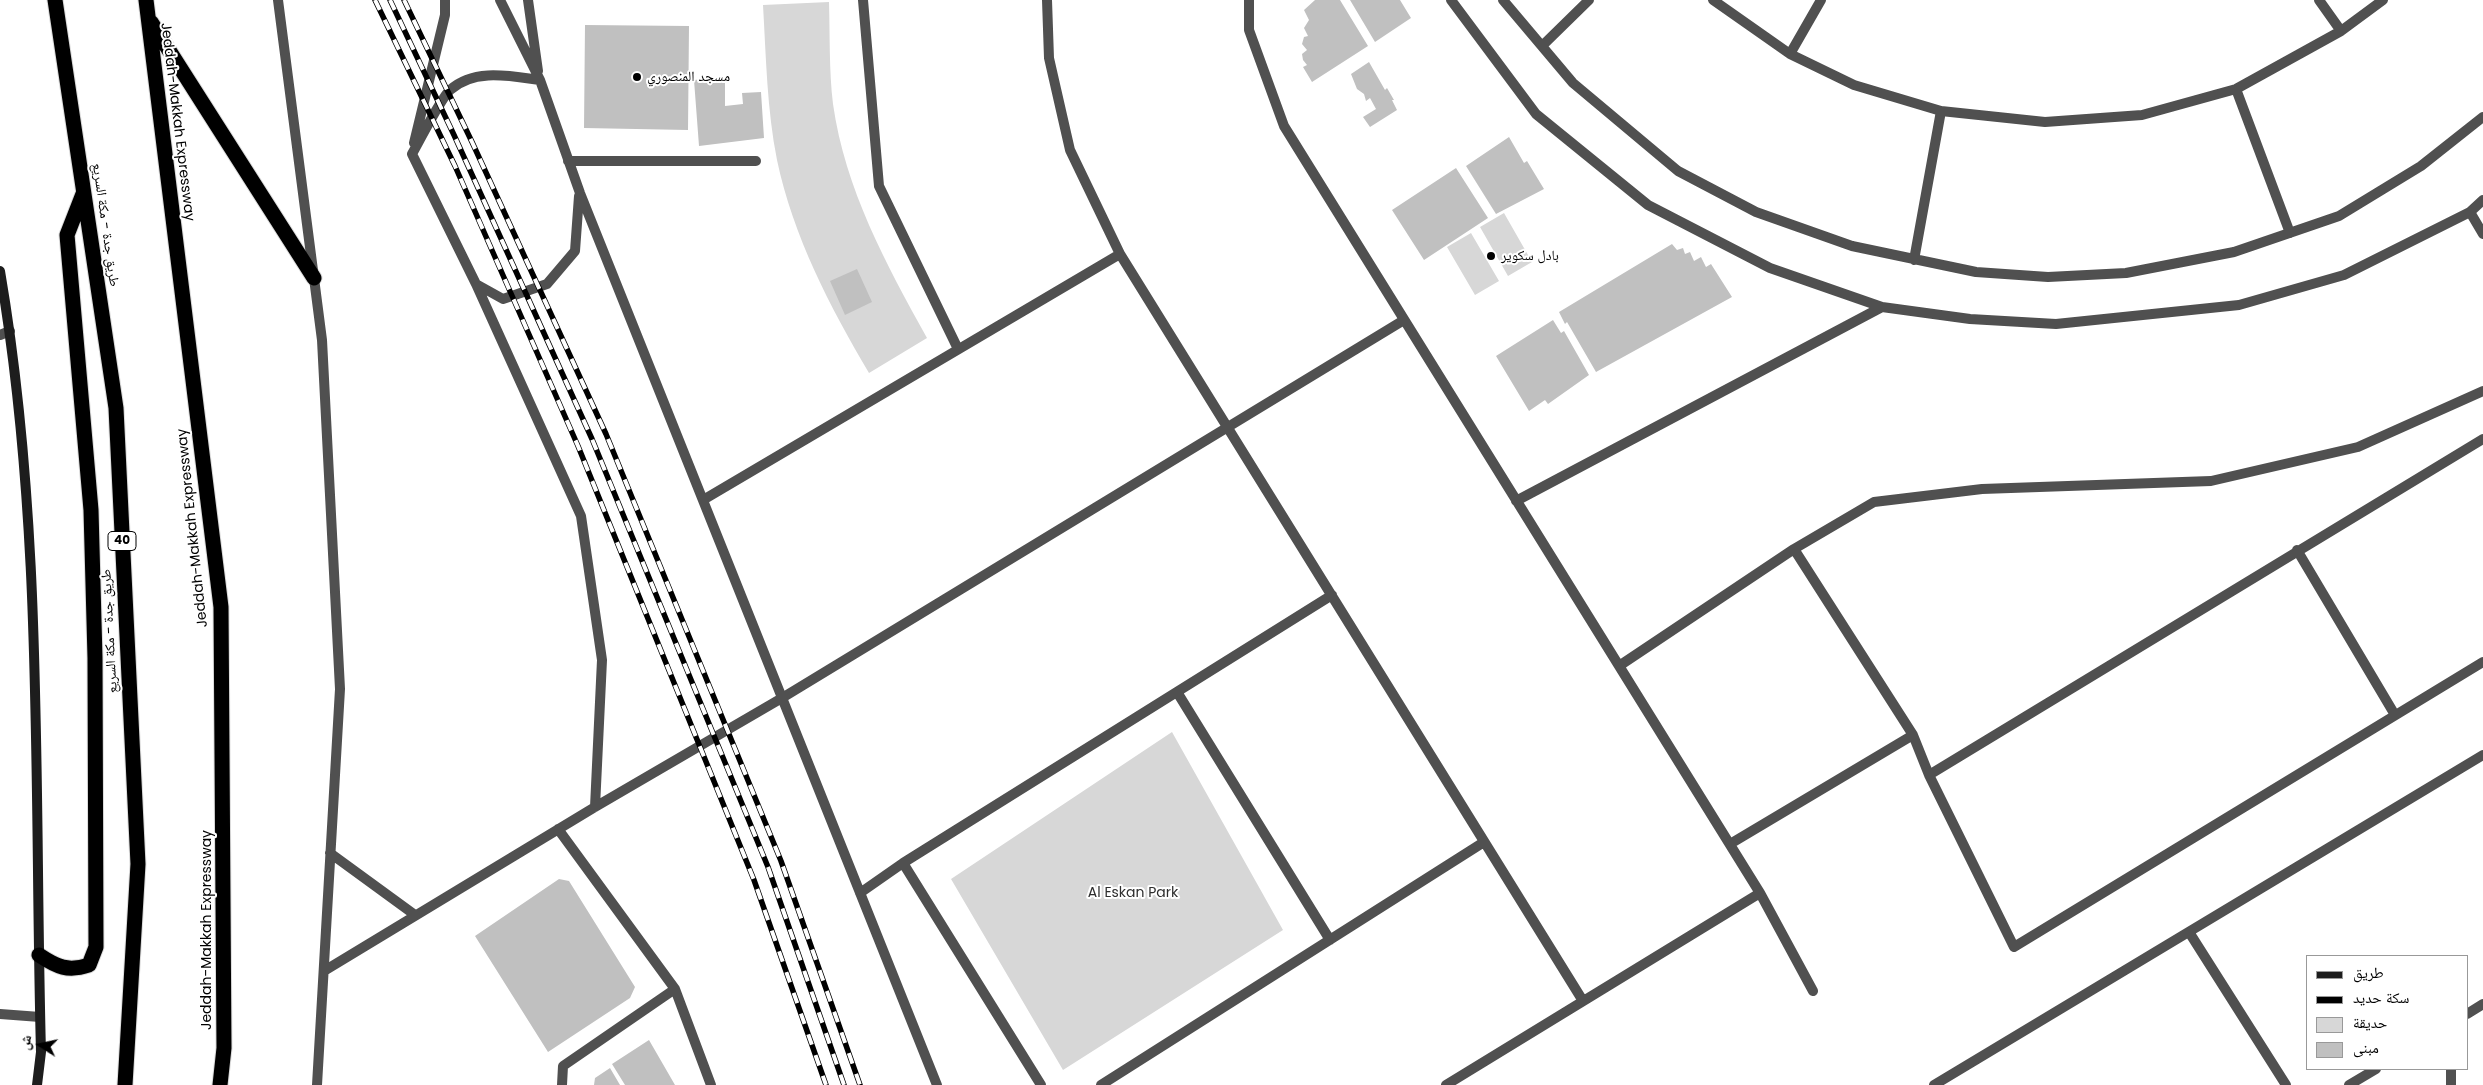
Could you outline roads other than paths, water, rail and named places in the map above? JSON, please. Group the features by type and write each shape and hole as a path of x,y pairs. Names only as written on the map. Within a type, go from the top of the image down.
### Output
{"highway":[{"name":"طريق جدة - مكة السريع","path":"55,0 116,408 138,864 125,1085"},
{"name":"Jeddah-Makkah Expressway","path":"146,0 221,607 224,1048 220,1085"},
{"path":"148,18 314,278"},
{"path":"39,955 59,968 75,970 89,965 96,947 95,667 91,510 67,235 83,192"}],"main road":[{"path":"0,271 10,331 25,487 34,653 41,1052 38,1085"}],"street":[{"path":"278,0 322,340 340,689 317,1085"},
{"path":"445,0 446,15 412,154 476,284 582,516 602,660 594,807"},
{"path":"500,0 540,80 580,193 937,1085"},
{"path":"528,0 540,80"},
{"path":"863,0 879,186 958,349"},
{"path":"1047,0 1049,58 1070,150 1120,254 1583,1001"},
{"path":"1249,0 1249,30 1284,126 1760,892 1813,991"},
{"path":"1450,0 1536,114 1648,205 1770,268 1882,307 1970,319 2056,324 2239,305 2344,275 2470,212 2483,200"},
{"path":"1503,0 1573,84 1678,172 1756,212 1852,246 1976,272 2048,277 2126,273 2234,252 2339,216 2421,166 2483,116"},
{"path":"1542,46 1589,0"},
{"path":"1713,0 1790,54 1854,85 1941,111 2045,122 2142,115 2236,89 2341,32 2383,0"},
{"path":"1790,54 1821,0"},
{"path":"2319,0 2341,32"},
{"path":"412,154 449,90 475,76 508,76 540,80"},
{"path":"2236,89 2290,233"},
{"path":"1914,260 1941,111"},
{"path":"568,161 756,161"},
{"path":"476,284 503,299 547,284 575,251 580,193"},
{"path":"2470,212 2483,234"},
{"path":"703,500 1120,254"},
{"path":"1516,501 1882,307"},
{"path":"324,971 594,807 782,698 1404,320"},
{"path":"0,335 10,331"},
{"path":"1619,666 1794,549 1874,502 1982,489 2211,481 2358,447 2483,391"},
{"path":"1928,775 2483,439"},
{"path":"1794,549 1913,735 1928,775 2014,947 2483,662"},
{"path":"2297,550 2395,715"},
{"path":"860,893 903,863 1332,595"},
{"path":"1177,692 1330,940"},
{"path":"1730,844 1913,735"},
{"path":"1934,1085 2483,755"},
{"path":"558,829 675,989 711,1085"},
{"path":"1101,1085 1484,842"},
{"path":"330,853 416,915"},
{"path":"903,863 1041,1085"},
{"path":"1446,1085 1760,892"},
{"path":"2189,932 2286,1085"},
{"path":"562,1085 563,1066 675,989"},
{"path":"2468,1013 2483,1004"},
{"path":"0,1014 40,1017"},
{"path":"2349,1085 2374,1070"},
{"path":"2451,1070 2452,1085"}],"railway":[{"path":"375,0 455,166 578,446 754,880 826,1085"},
{"path":"390,0 454,135 592,439 768,867 844,1085"},
{"path":"404,0 472,142 606,434 781,861 860,1085"}],"place":[{"name":"مسجد المنصوري","path":"637,77"},
{"name":"بادل سكوير","path":"1491,256"}],"park label":[{"name":"Al Eskan Park","path":"1133,893"}]}
